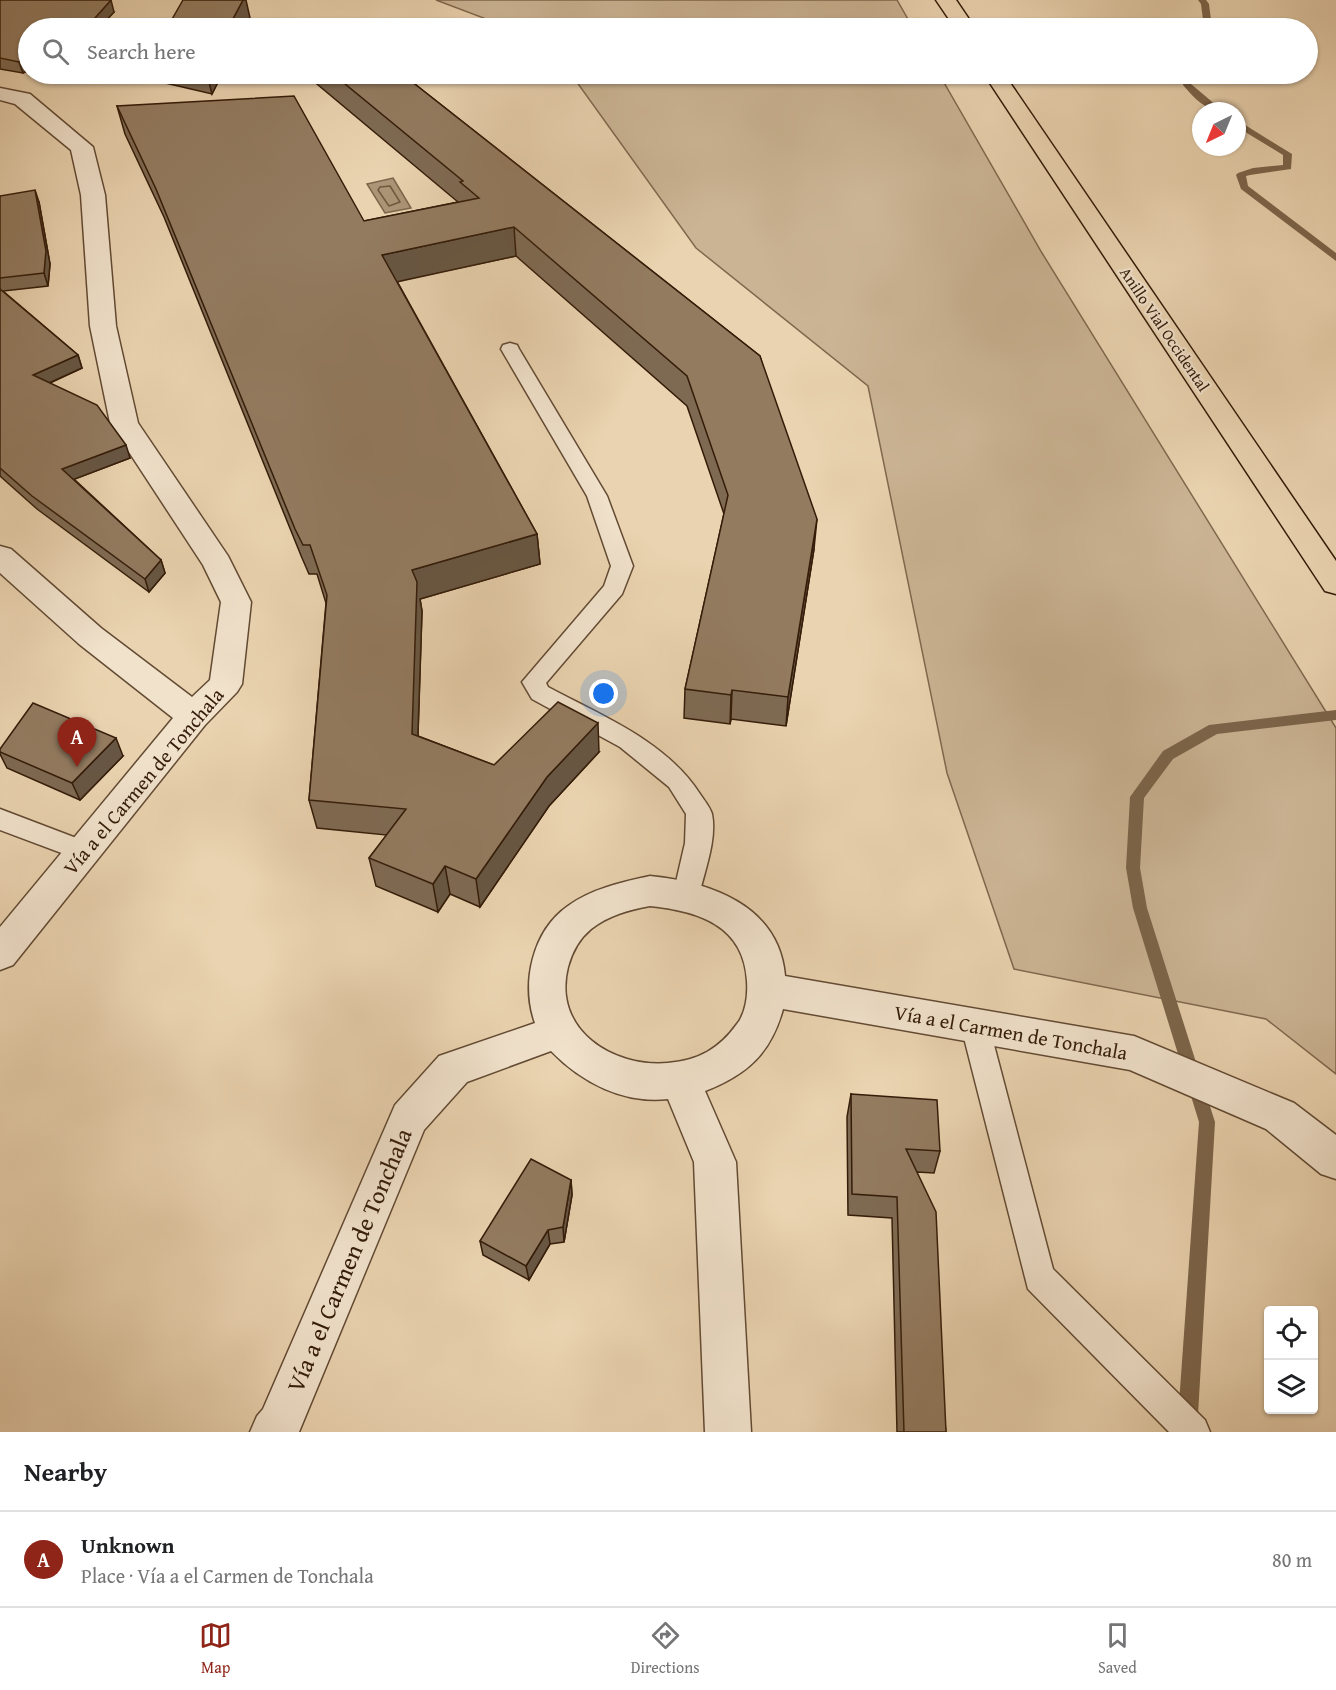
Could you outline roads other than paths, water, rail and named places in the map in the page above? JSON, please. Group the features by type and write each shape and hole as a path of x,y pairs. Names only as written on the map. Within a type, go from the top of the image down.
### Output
{"highway":[{"path":"946,0 958,18"},
{"name":"Anillo Vial Occidental","path":"1001,84 1336,584"}],"street":[{"name":"Vía a el Carmen de Tonchala","path":"0,94 22,99 82,147 93,195 103,326 124,423 217,563 236,602 225,684 193,716 0,954"},
{"path":"0,556 90,636 193,716"},
{"path":"650,891 686,895 721,909 736,920 755,940 765,964 768,990 763,1015 752,1038 740,1051 709,1071 681,1081 644,1082 610,1074 579,1056 558,1032 546,1000 547,968 560,938 584,914 615,898 650,891"},
{"name":"Vía a el Carmen de Tonchala","path":"768,990 1134,1053 1280,1116 1336,1160"},
{"name":"Vía a el Carmen de Tonchala","path":"273,1432 279,1425 409,1118 453,1069 558,1032"},
{"path":"681,1081 715,1162 728,1432"}],"lane":[{"path":"510,349 597,496 622,566 614,589 534,682 540,693 629,741 678,780 699,813 698,843 686,895"},
{"path":"0,819 83,851"},
{"path":"975,1026 1039,1278 1193,1432"}],"water":[{"path":"393,178 411,208 385,213 367,184"}],"waterway":[{"path":"1202,0 1205,4 1207,18"},
{"path":"1187,84 1206,102"},
{"path":"1246,129 1287,154 1288,167 1253,171 1241,175 1244,187 1336,258"},
{"path":"1187,1432 1207,1122 1140,908 1133,868 1137,797 1168,755 1214,729 1336,715"}],"place":[{"name":"Unknown","path":"77,767"}]}
